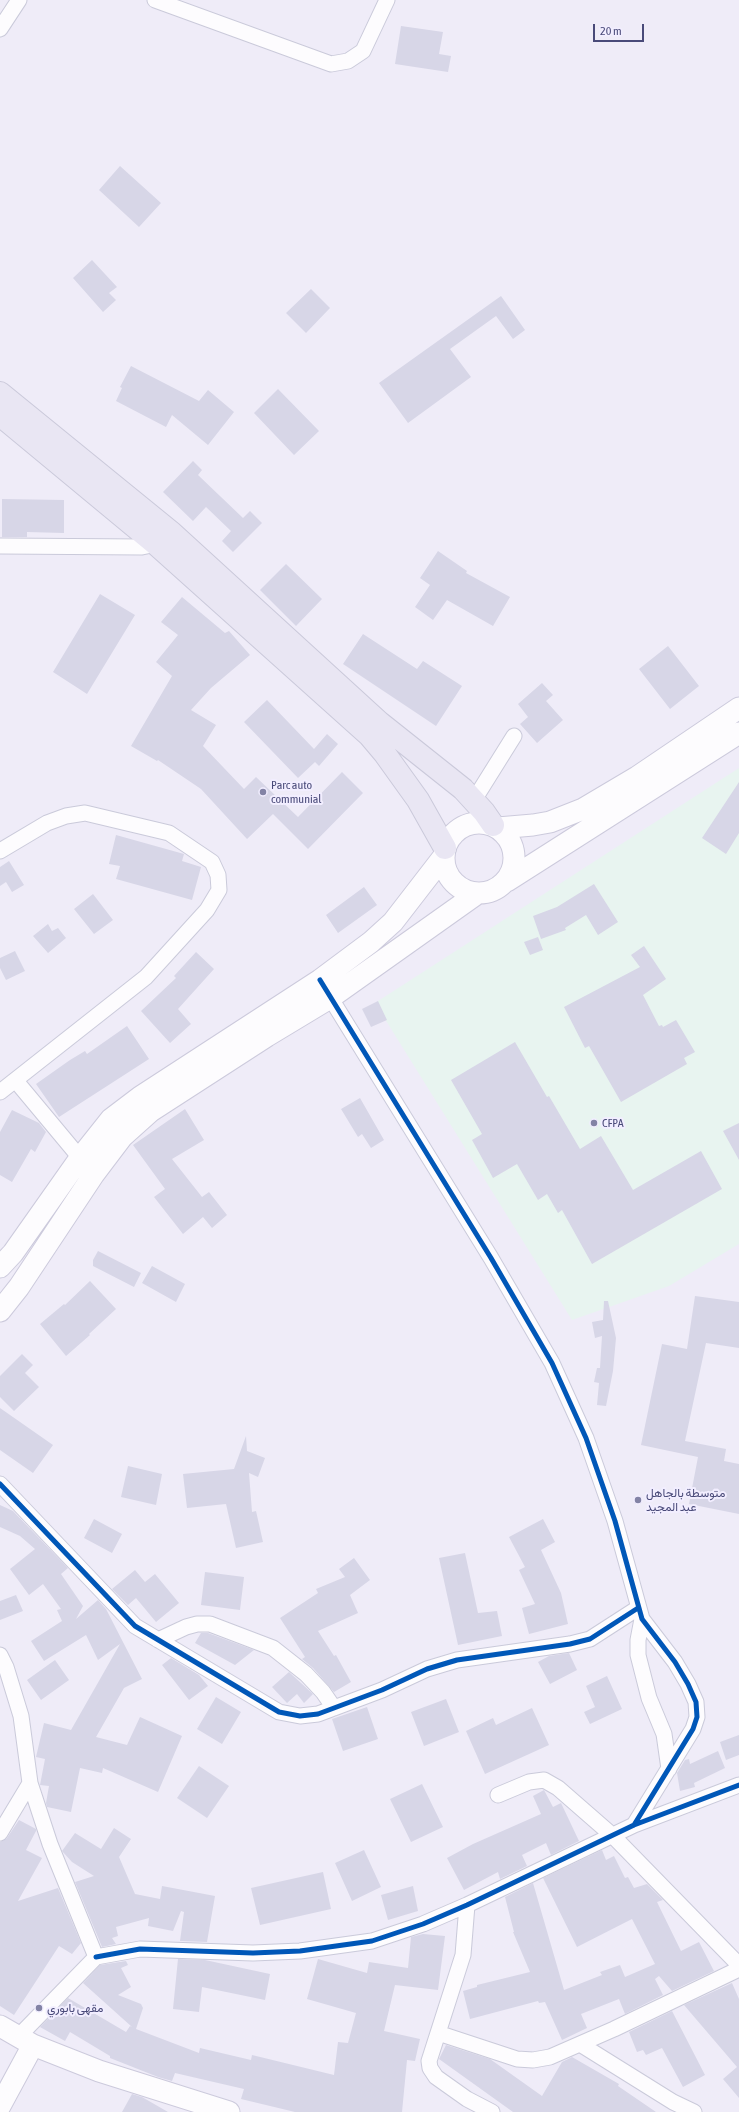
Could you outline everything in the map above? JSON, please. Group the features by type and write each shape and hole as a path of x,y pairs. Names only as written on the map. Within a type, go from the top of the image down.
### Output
{"main road":[{"path":"0,393 164,539 380,723 463,789 496,827 510,840 514,857 514,865 507,881"},
{"path":"0,415 164,539 369,735 414,794 445,852 446,870 453,882 460,888 478,893"},
{"path":"0,1268 13,1253 80,1158 110,1119 140,1097 320,980 383,933 402,911 445,852 454,833 464,826 476,822 496,827 544,823 583,809 637,777 739,708"},
{"path":"0,1311 19,1287 94,1174 122,1137 151,1112 267,1036 330,998 478,893 496,889 739,733"},
{"path":"0,2026 26,2040 99,2071 229,2112"},
{"path":"0,2106 26,2040"}],"street":[{"path":"0,28 19,0"},
{"path":"155,0 330,64 348,61 363,51 368,44 387,0"},
{"path":"0,546 142,547 164,539"},
{"path":"474,800 514,736"},
{"path":"0,851 47,823 66,816 85,813 168,833 212,862 218,875 219,890 207,910 146,977 16,1081 0,1092"},
{"path":"320,980 491,1258 552,1363 586,1438 615,1521 640,1613 638,1655 649,1698 664,1734 669,1769"},
{"path":"16,1081 94,1174"},
{"path":"0,1484 135,1626 279,1712 300,1716 318,1714 382,1690 427,1669 457,1660 570,1644 590,1639 640,1613"},
{"path":"634,1825 693,1729 697,1717 696,1702 688,1684 675,1662 640,1613"},
{"path":"158,1640 186,1626 210,1624 266,1646 282,1655 306,1674 323,1692 334,1708"},
{"path":"0,1655 6,1667 21,1716 30,1783 50,1844 96,1957"},
{"path":"498,1795 529,1782 544,1780 558,1788 613,1836 739,1965"},
{"path":"0,1833 30,1783"},
{"path":"26,2040 96,1957 140,1949 253,1952 300,1951 372,1941 423,1924 634,1825 739,1785"},
{"path":"468,1904 463,1955 429,2061 430,2068 436,2077 467,2099 492,2112"},
{"path":"438,2033 517,2059 525,2060 550,2057 739,1970"},
{"path":"580,2044 673,2102 694,2112"}],"shaded area":[{"name":"CFPA","path":"739,768 739,1244 669,1286 572,1320 375,1003"}],"building":[{"path":"401,26 443,32 439,54 451,56 448,72 395,64"},
{"path":"120,166 161,203 139,227 99,190"},
{"path":"92,260 117,287 109,293 116,300 103,312 73,278"},
{"path":"311,289 330,308 306,333 286,313"},
{"path":"501,296 525,330 513,339 496,316 450,349 471,377 408,423 379,383"},
{"path":"131,366 199,401 208,390 234,412 208,445 172,415 166,427 116,401 122,388 120,387"},
{"path":"278,389 319,431 294,455 254,413"},
{"path":"193,461 202,470 198,475 243,518 250,511 262,523 233,552 222,541 231,531 206,507 193,521 163,492"},
{"path":"2,499 64,500 64,533 27,532 27,537 2,537"},
{"path":"438,551 467,571 466,573 510,597 493,626 447,600 433,620 415,607 430,585 420,578"},
{"path":"286,564 322,599 296,626 260,590"},
{"path":"100,594 135,615 87,694 53,672"},
{"path":"182,597 225,633 229,631 250,655 211,688 191,710 216,725 203,746 244,789 256,777 298,817 342,772 363,793 308,849 273,814 247,839 201,789 158,760 157,761 131,746 172,676 156,662 178,635 161,622"},
{"path":"363,634 417,669 423,661 462,686 436,726 343,664"},
{"path":"668,646 699,686 670,709 639,669"},
{"path":"542,683 553,695 546,701 563,720 537,743 520,724 528,717 518,704"},
{"path":"267,700 314,749 327,734 338,744 319,766 315,762 298,778 244,722"},
{"path":"739,782 739,833 726,854 702,838"},
{"path":"116,835 184,854 182,861 201,867 192,900 116,879 120,866 109,864"},
{"path":"9,861 24,885 12,892 6,882 0,886 0,867"},
{"path":"594,884 618,922 598,935 586,915 565,928 566,930 541,939 533,916 557,907"},
{"path":"364,887 377,905 338,933 326,915"},
{"path":"93,894 113,920 94,934 74,909"},
{"path":"48,924 52,931 58,928 66,938 48,953 33,936"},
{"path":"538,937 543,950 530,955 524,942"},
{"path":"644,946 666,979 643,995 659,1026 662,1025 663,1027 676,1020 695,1052 684,1058 687,1064 621,1102 589,1046 585,1048 564,1007 640,967 631,955"},
{"path":"15,951 25,971 6,980 0,968 0,958"},
{"path":"196,952 214,969 178,1009 191,1024 170,1043 141,1011 176,978 174,976"},
{"path":"378,1001 387,1020 371,1027 362,1009"},
{"path":"127,1026 149,1059 59,1117 36,1084 85,1051 87,1054"},
{"path":"515,1042 547,1097 549,1096 580,1149 601,1136 633,1190 701,1151 722,1189 592,1264 562,1210 558,1213 547,1194 538,1200 517,1164 493,1178 472,1140 482,1134 451,1080"},
{"path":"360,1098 384,1140 371,1148 362,1134 358,1137 341,1109"},
{"path":"185,1109 204,1140 172,1159 202,1197 209,1192 227,1215 212,1228 203,1217 183,1234 154,1197 165,1189 133,1145"},
{"path":"12,1110 39,1123 46,1132 35,1152 31,1149 12,1182 0,1175 0,1132"},
{"path":"739,1123 739,1160 723,1131"},
{"path":"98,1251 141,1273 134,1287 93,1266 93,1260"},
{"path":"152,1266 185,1284 176,1302 142,1283"},
{"path":"90,1281 116,1309 66,1356 40,1324 64,1304 65,1305"},
{"path":"695,1296 739,1302 739,1348 706,1343 685,1441 726,1449 724,1461 739,1464 739,1514 689,1504 698,1457 641,1445 662,1344 687,1349"},
{"path":"604,1301 608,1301 616,1338 613,1371 606,1406 597,1405 599,1383 594,1382 597,1368 600,1368 602,1336 595,1338 592,1322 603,1320"},
{"path":"22,1354 33,1365 25,1373 39,1387 14,1411 0,1397 0,1376"},
{"path":"0,1408 53,1445 33,1473 0,1450"},
{"path":"246,1436 247,1451 265,1458 258,1477 249,1473 252,1512 256,1511 263,1542 236,1548 226,1504 187,1508 183,1474 234,1469"},
{"path":"128,1466 162,1474 156,1505 121,1497"},
{"path":"0,1505 13,1511 68,1568 61,1574 83,1606 76,1619 98,1600 106,1609 142,1679 124,1688 96,1737 127,1745 140,1717 182,1736 158,1792 103,1768 102,1773 80,1768 71,1812 47,1807 46,1803 49,1786 40,1785 45,1759 36,1757 44,1723 71,1730 120,1644 98,1660 86,1635 44,1661 31,1641 62,1621 57,1610 61,1609 43,1584 29,1595 10,1569 35,1549 20,1536 0,1527"},
{"path":"94,1519 122,1534 112,1553 84,1538"},
{"path":"543,1519 555,1542 541,1550 561,1593 568,1624 529,1634 522,1608 535,1604 519,1570 525,1567 509,1537"},
{"path":"465,1553 478,1613 497,1611 502,1636 458,1645 439,1558"},
{"path":"354,1558 370,1580 350,1595 358,1613 318,1631 334,1656 336,1655 351,1682 334,1692 313,1668 302,1659 305,1657 280,1618 318,1593 316,1589 345,1577 339,1569"},
{"path":"135,1570 145,1582 155,1574 179,1603 156,1622 136,1598 128,1605 112,1589"},
{"path":"205,1572 244,1577 240,1610 201,1605"},
{"path":"16,1595 23,1611 0,1620 0,1601"},
{"path":"201,1633 208,1633 254,1650 235,1665 195,1643"},
{"path":"569,1653 577,1670 550,1684 538,1662 549,1656"},
{"path":"171,1658 199,1675 208,1686 189,1700 162,1665"},
{"path":"55,1660 69,1680 41,1700 27,1680"},
{"path":"289,1672 313,1694 304,1703 297,1694 287,1703 272,1687"},
{"path":"607,1676 622,1709 590,1724 584,1712 595,1707 586,1686"},
{"path":"216,1697 241,1712 222,1744 197,1729"},
{"path":"446,1699 459,1732 424,1746 411,1712"},
{"path":"367,1707 378,1739 343,1751 332,1719"},
{"path":"532,1708 549,1745 485,1774 466,1731 493,1718 496,1725"},
{"path":"739,1735 739,1755 726,1760 720,1742"},
{"path":"718,1751 725,1768 694,1783 695,1787 680,1791 677,1773 685,1760 689,1759 690,1764"},
{"path":"199,1766 229,1786 207,1818 177,1798"},
{"path":"422,1784 443,1827 411,1842 390,1799"},
{"path":"544,1790 553,1807 561,1803 579,1841 551,1855 546,1843 522,1855 527,1866 500,1879 498,1872 464,1890 447,1858 473,1844 541,1814 533,1796"},
{"path":"19,1820 36,1829 26,1850 42,1858 18,1901 58,1888 81,1943 72,1954 59,1946 14,2015 0,2006 0,1842 7,1838"},
{"path":"114,1828 131,1839 119,1857 135,1894 160,1899 162,1886 215,1896 207,1942 180,1941 184,1912 181,1911 173,1931 148,1926 149,1918 116,1927 118,1936 112,1938 116,1944 102,1947 75,1882 94,1876 72,1862 62,1851 75,1833 101,1849"},
{"path":"364,1850 381,1887 352,1901 335,1863"},
{"path":"602,1850 606,1860 614,1856 625,1878 628,1877 634,1888 647,1884 663,1900 657,1902 681,1951 699,1942 714,1971 672,1991 659,1976 655,1979 663,1995 625,2014 619,1999 581,2014 587,2028 562,2040 545,2002 539,2003 538,2001 470,2019 463,1991 477,1987 477,1985 530,1972 513,1932 505,1897 533,1883 564,1990 602,1975 600,1972 620,1965 625,1977 655,1964 632,1919 577,1947 543,1878"},
{"path":"323,1872 331,1909 260,1925 251,1888"},
{"path":"413,1886 418,1911 388,1920 381,1895"},
{"path":"423,1934 445,1936 438,1990 395,1985 384,2031 420,2039 415,2061 407,2060 402,2112 295,2112 241,2099 244,2089 175,2073 172,2081 158,2077 110,2058 110,2056 70,2032 65,2041 40,2027 68,1998 126,2032 130,2026 132,2027 83,1983 100,1965 126,1961 128,1965 121,1968 131,1987 118,1995 141,2004 143,2008 136,2029 199,2053 200,2048 251,2060 252,2055 334,2075 338,2042 348,2043 356,2013 307,1999 318,1959 367,1973 369,1962 408,1968 411,1937"},
{"path":"178,1959 205,1960 270,1974 265,2000 202,1987 199,2012 173,2009"},
{"path":"732,1983 739,1999 739,2098 723,2079 737,2067 684,2005"},
{"path":"672,2011 705,2075 683,2087 662,2048 646,2055 643,2050 637,2052 629,2032"},
{"path":"446,2045 490,2059 542,2096 562,2062 572,2057 619,2084 618,2086 656,2112 513,2112 439,2059"},
{"path":"132,2094 142,2097 168,2112 122,2112"}],"cycle path":[{"path":"320,980 491,1258 552,1363 586,1438 615,1521 642,1619 675,1662 688,1684 696,1702 697,1717 693,1729 634,1825"},
{"path":"0,1484 135,1626 279,1712 300,1716 318,1714 382,1690 427,1669 457,1660 570,1644 590,1639 638,1608"},
{"path":"96,1957 140,1949 253,1953 300,1951 372,1941 423,1924 467,1905 634,1825 739,1785"}],"place":[{"name":"Parc auto communial","path":"263,792"},
{"name":"CFPA","path":"594,1123"},
{"name":"متوسطة بالجاهل عبد المجيد","path":"638,1500"},
{"name":"مقهى بابوري","path":"39,2008"}]}
